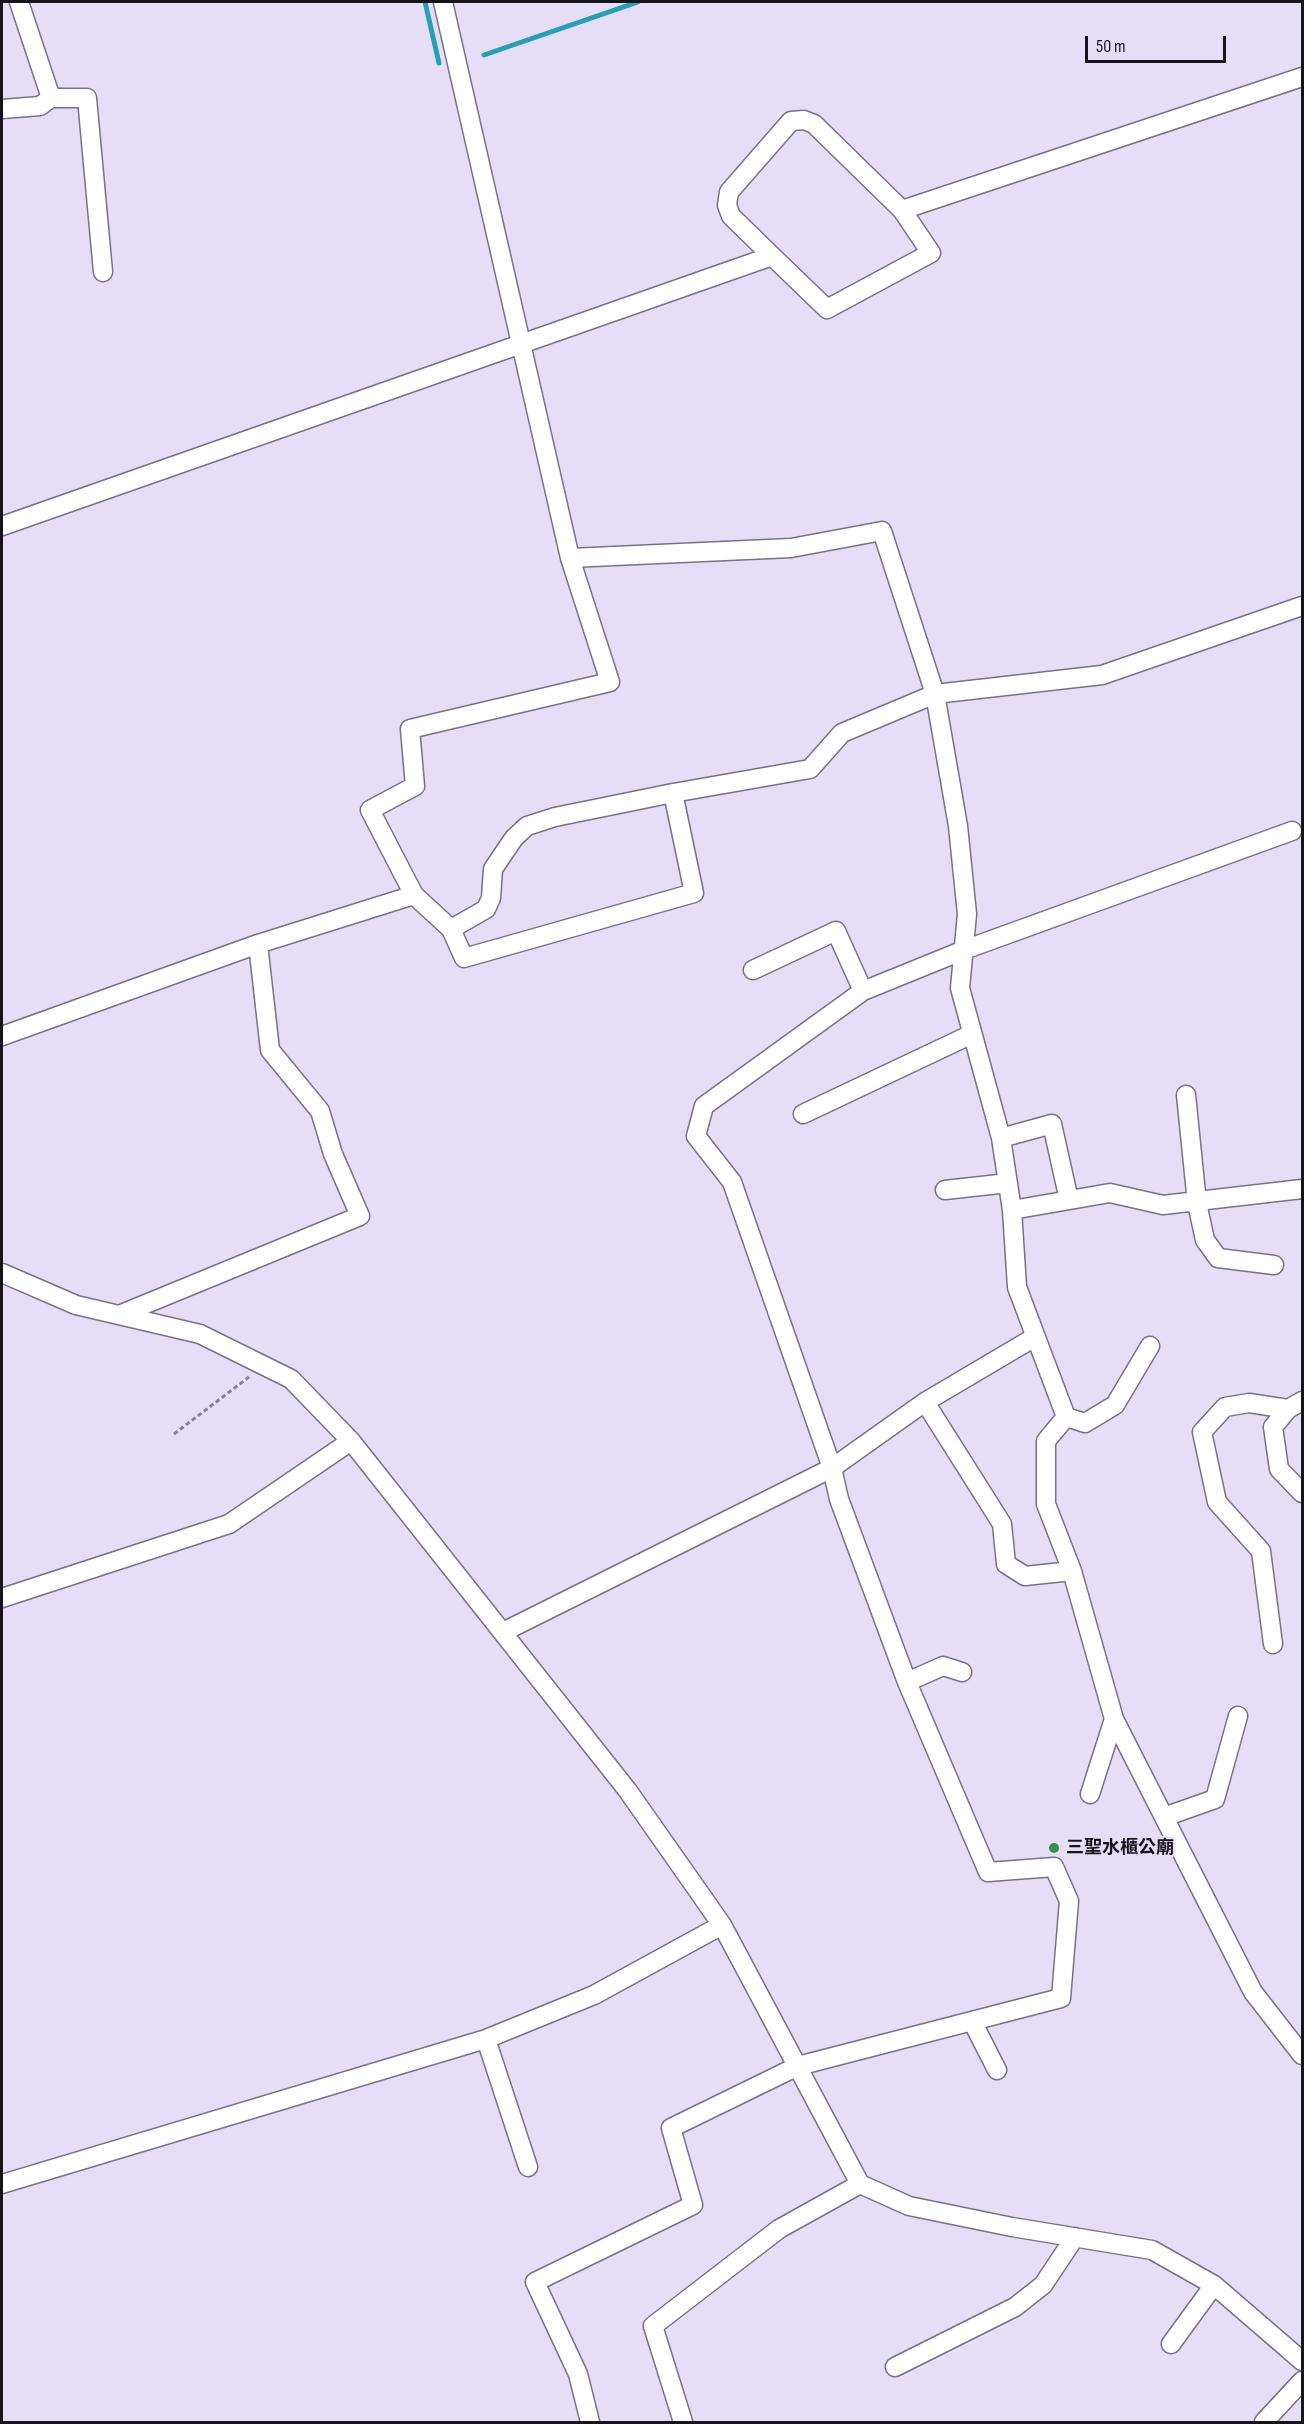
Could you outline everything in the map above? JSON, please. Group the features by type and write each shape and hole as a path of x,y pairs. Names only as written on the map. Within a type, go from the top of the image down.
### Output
{"street":[{"path":"19,2 51,98"},
{"path":"442,2 570,558 610,682 410,729 415,786 370,810 414,895 451,929 464,958 694,893 674,793"},
{"path":"902,210 1302,77"},
{"path":"2,109 40,106 51,98 87,98 103,272"},
{"path":"804,120 814,124 902,210 931,253 827,309 772,256 731,216 728,205 729,192 791,121 804,120"},
{"path":"2,526 772,256"},
{"path":"570,558 791,548 882,531 935,694 958,826 967,914 960,988 1001,1138 1012,1210 1017,1287 1066,1417"},
{"path":"451,929 486,909 491,898 493,868 514,838 527,826 555,817 810,768 842,733 935,694 1102,675 1302,606"},
{"path":"590,2422 578,2374 535,2282 693,2205 671,2128 798,2066 1061,1998 1069,1901 1054,1867 988,1872 907,1682 839,1499 831,1468 732,1182 696,1136 704,1106 863,991 964,950 1292,831"},
{"path":"2,1036 258,944 414,895"},
{"path":"753,970 836,930 863,991"},
{"path":"119,1315 360,1216 333,1154 320,1111 270,1050 258,944"},
{"path":"803,1114 972,1034"},
{"path":"1186,1095 1197,1203 1205,1240 1218,1258 1274,1265"},
{"path":"1001,1138 1052,1124 1069,1200"},
{"path":"945,1190 1008,1183"},
{"path":"1012,1210 1110,1193 1163,1205 1197,1203 1302,1189"},
{"path":"2,1273 76,1305 200,1334 291,1379 351,1441 628,1791 722,1925 860,2184 909,2206 1152,2250 1214,2285 1302,2361"},
{"path":"502,1632 831,1468 925,1402 1035,1337"},
{"path":"1066,1417 1085,1423 1115,1405 1150,1346"},
{"path":"925,1402 1002,1524 1006,1564 1025,1576 1072,1571"},
{"path":"1274,1644 1261,1551 1217,1502 1202,1432 1225,1407 1250,1402 1295,1405"},
{"path":"1295,1405 1273,1426 1279,1469 1302,1493"},
{"path":"1066,1417 1046,1442 1046,1504 1072,1571 1114,1719 1253,1992 1302,2055"},
{"path":"2,1598 229,1524 351,1441"},
{"path":"907,1682 943,1666 963,1671"},
{"path":"1164,1817 1215,1799 1238,1716"},
{"path":"1090,1794 1114,1719"},
{"path":"2,2184 486,2039 594,1995 722,1925"},
{"path":"972,2021 997,2070"},
{"path":"486,2039 528,2167"},
{"path":"683,2422 653,2326 779,2229 860,2184"},
{"path":"895,2367 1015,2307 1043,2285 1074,2237"},
{"path":"1172,2344 1214,2285"},
{"path":"1264,2422 1302,2381"}],"path":[{"path":"174,1434 265,1366"}],"waterway":[{"path":"425,2 439,63"},
{"path":"484,55 638,2"}],"place":[{"name":"三聖水櫃公廟","path":"1054,1848"}]}
